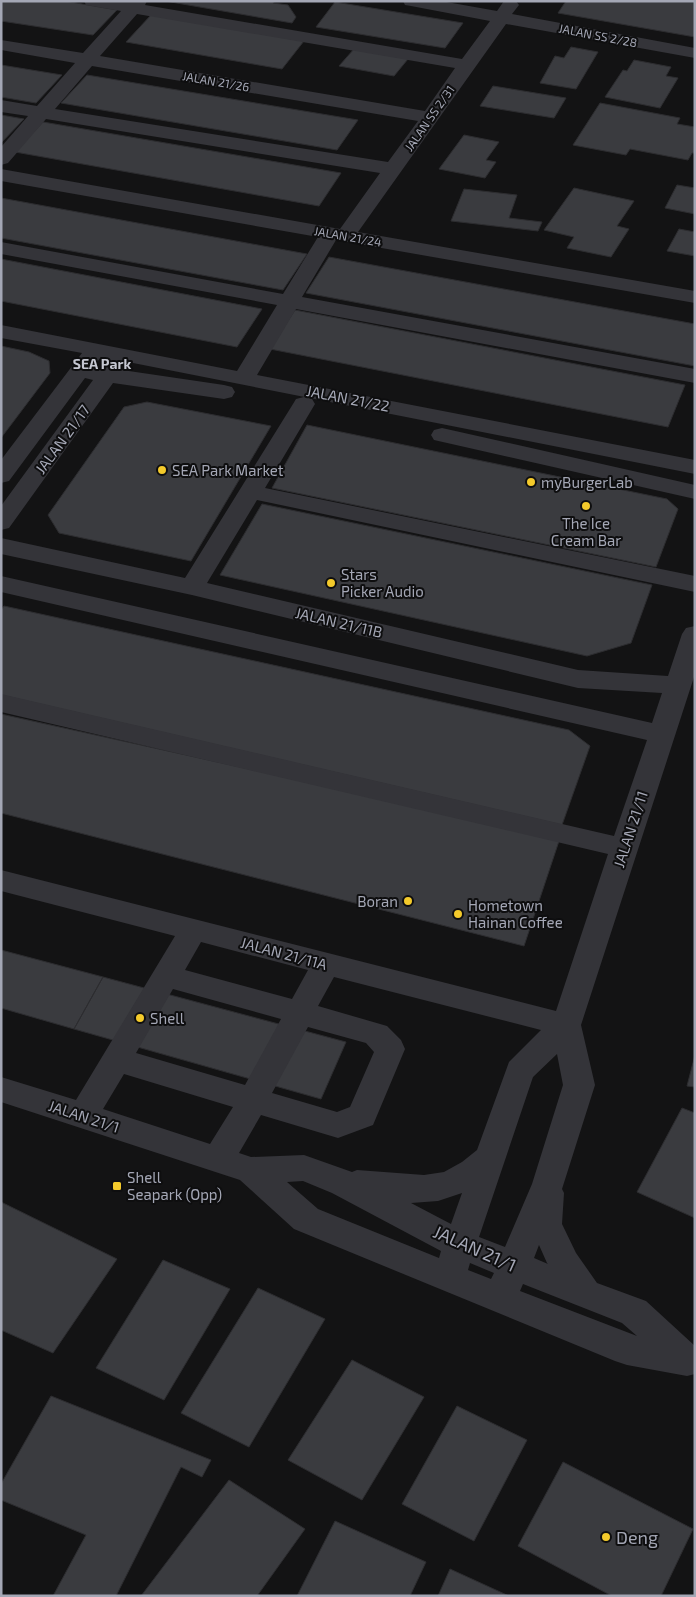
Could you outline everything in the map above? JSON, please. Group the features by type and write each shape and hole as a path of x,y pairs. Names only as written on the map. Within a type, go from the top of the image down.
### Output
{"street":[{"path":"92,1 136,5 467,65"},
{"name":"JALAN SS 2/28","path":"411,1 507,9 695,53"},
{"path":"1,158 136,5"},
{"name":"JALAN SS 2/31","path":"244,378 290,301 338,234 393,169 507,9"},
{"name":"JALAN 21/26","path":"1,45 430,117"},
{"path":"1,106 393,169"},
{"name":"JALAN 21/24","path":"1,176 695,297"},
{"path":"1,248 695,376"},
{"name":"JALAN 21/22","path":"1,331 244,378 297,398 695,467"},
{"name":"JALAN 21/17","path":"1,476 95,349"},
{"name":"JALAN 21/17","path":"1,522 122,354"},
{"path":"80,371 108,376 297,398 695,492"},
{"path":"192,587 251,492 297,398"},
{"path":"251,492 695,584"},
{"name":"JALAN 21/11B","path":"1,546 192,587 578,679 618,683 678,685"},
{"path":"1,584 662,734"},
{"name":"JALAN 21/11","path":"449,1277 520,1070 566,1025 695,634"},
{"path":"1,703 624,848"},
{"name":"JALAN 21/11A","path":"1,880 566,1025"},
{"path":"83,1116 194,929"},
{"path":"218,1160 253,1100 326,964"},
{"path":"116,1060 338,1124 362,1116 390,1050 376,1034 166,976"},
{"path":"502,1299 513,1265 548,1184 579,1086 566,1025"},
{"name":"JALAN 21/1","path":"1,1089 252,1170 304,1168 343,1183 461,1245 634,1312 690,1362"},
{"path":"343,1183 417,1190 446,1186 464,1178 491,1157"},
{"name":"JALAN 21/1","path":"252,1170 306,1219 627,1350 690,1362"},
{"path":"548,1184 546,1224 564,1263 586,1294"}],"building":[{"path":"1,1 65,1 117,10 93,35 1,21"},
{"path":"165,1 274,1 273,3 288,5 296,17 292,23"},
{"path":"566,1 695,2 695,37 558,13"},
{"path":"335,2 463,23 445,48 316,27"},
{"path":"151,15 304,41 282,69 126,42"},
{"path":"571,47 598,52 576,89 540,83 555,56 564,58"},
{"path":"354,49 408,59 394,76 339,66"},
{"path":"634,60 671,67 666,76 678,78 660,108 605,97 623,70 627,71"},
{"path":"1,65 62,75 36,103 1,97"},
{"path":"87,75 358,120 337,150 61,103"},
{"path":"493,86 566,98 554,118 480,106"},
{"path":"600,103 680,118 677,124 695,127 695,153 692,153 688,160 630,149 626,155 573,145"},
{"path":"1,115 24,119 1,143"},
{"path":"43,122 341,173 319,206 15,152"},
{"path":"464,135 499,142 486,160 496,162 485,178 439,169"},
{"path":"677,185 695,188 695,214 665,208"},
{"path":"574,188 634,201 617,226 629,229 611,257 567,248 574,237 544,230"},
{"path":"464,189 517,195 509,218 542,222 538,231 451,221"},
{"path":"1,198 307,254 283,290 1,238"},
{"path":"679,229 695,232 695,256 667,251"},
{"path":"329,257 695,324 695,366 306,293"},
{"path":"1,259 262,309 237,347 1,301"},
{"path":"295,310 685,385 668,427 270,349"},
{"path":"1,346 29,352 49,361 50,373 1,438"},
{"name":"SEA Park Market","path":"147,402 271,426 191,561 59,533 48,515 124,407"},
{"path":"307,425 667,499 678,509 656,567 272,488"},
{"path":"262,504 652,585 631,643 587,656 220,575"},
{"path":"4,606 569,730 590,746 562,825 1,695 1,610"},
{"path":"1,714 560,838 524,946 1,813"},
{"path":"1,950 103,977 74,1029 1,1008"},
{"path":"103,977 346,1042 321,1099 74,1029"},
{"path":"695,1055 695,1087 687,1086"},
{"path":"682,1108 695,1113 695,1218 637,1192"},
{"path":"1,1202 117,1259 53,1353 1,1330"},
{"path":"163,1260 230,1289 164,1400 96,1368"},
{"path":"258,1288 325,1319 249,1447 181,1413"},
{"path":"352,1360 424,1397 362,1500 288,1460"},
{"path":"51,1396 211,1460 202,1477 181,1467 116,1596 53,1596 86,1535 1,1500 1,1484"},
{"path":"457,1406 527,1440 474,1541 402,1504"},
{"name":"Deng","path":"563,1462 693,1529 661,1596 612,1596 518,1546"},
{"path":"229,1480 305,1529 257,1596 141,1596"},
{"path":"335,1521 426,1562 410,1596 297,1596"},
{"path":"450,1569 509,1596 438,1596"}],"place":[{"name":"SEA Park Market","path":"162,470"},
{"name":"myBurgerLab","path":"531,482"},
{"name":"The Ice Cream Bar","path":"586,506"},
{"name":"Stars Picker Audio","path":"331,583"},
{"name":"Boran","path":"408,901"},
{"name":"Hometown Hainan Coffee","path":"458,914"},
{"name":"Shell","path":"140,1018"},
{"name":"Shell Seapark (Opp)","path":"117,1186"},
{"name":"Deng","path":"606,1537"}],"district":[{"name":"SEA Park","path":"102,363"}]}
